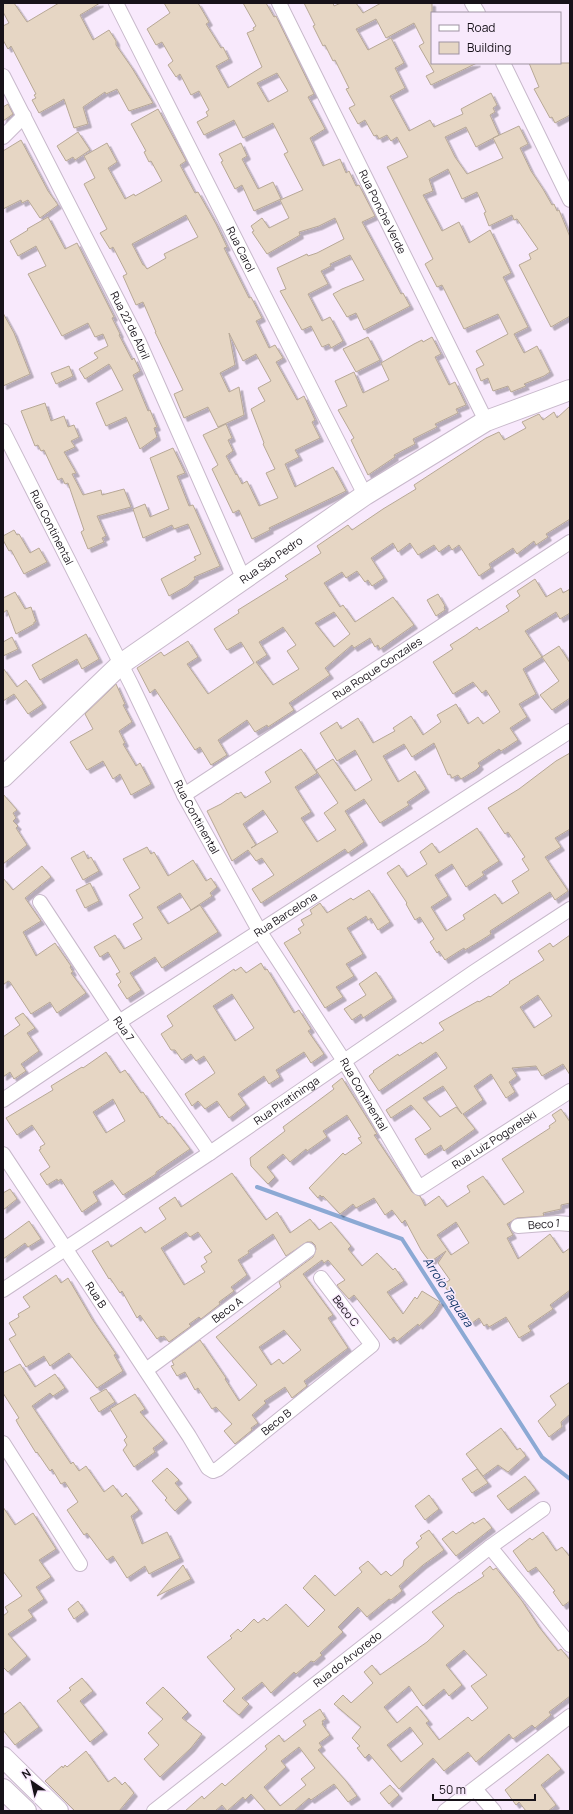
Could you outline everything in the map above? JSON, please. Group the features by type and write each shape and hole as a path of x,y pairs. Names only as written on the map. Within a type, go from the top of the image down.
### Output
{"street":[{"name":"Rua Carol","path":"116,3 366,495"},
{"name":"Rua Ponche Verde","path":"279,3 486,422"},
{"path":"472,3 477,12"},
{"path":"503,64 570,200"},
{"name":"Rua 22 de Abril","path":"3,76 139,342 244,580"},
{"path":"3,137 24,116"},
{"name":"Rua São Pedro","path":"3,777 121,664 366,495 486,422 570,390"},
{"name":"Rua Continental","path":"3,431 121,664 184,795 260,932 344,1061 419,1188"},
{"name":"Rua Roque Gonzales","path":"184,795 570,542"},
{"name":"Rua Barcelona","path":"3,1100 119,1022 570,731"},
{"name":"Rua 7","path":"40,902 119,1022 210,1152"},
{"name":"Rua Piratininga","path":"3,1290 210,1152 474,972 570,909"},
{"name":"Rua Luiz Pogorelski","path":"419,1188 570,1091"},
{"name":"Rua B","path":"3,1154 189,1436"},
{"name":"Beco 1","path":"518,1226 557,1223 570,1224"},
{"name":"Beco A","path":"146,1370 308,1250"},
{"name":"Beco C","path":"321,1278 372,1345"},
{"name":"Beco B","path":"189,1436 208,1468 214,1471 372,1345"},
{"path":"3,1443 80,1564"},
{"name":"Rua do Arvoredo","path":"154,1811 490,1547 543,1509"},
{"path":"490,1547 570,1645"},
{"path":"445,1811 570,1716"},
{"path":"3,1757 58,1811"},
{"path":"3,1789 26,1811"},
{"path":"475,1789 494,1811"}],"building":[{"path":"3,3 14,3 27,22 59,3 100,3 80,15 93,40 109,30 116,41 116,45 153,103 129,111 117,89 106,94 105,92 83,107 88,124 74,128 64,99 39,113 32,100 36,98 34,95 36,94 11,46 8,49 3,40 3,26 9,23 3,12"},
{"path":"164,3 198,3 209,22 206,24 221,48 223,47 229,59 216,66 228,88 262,67 247,33 254,30 253,28 256,26 243,3 266,3 274,17 276,16 314,94 308,97 325,129 310,138 323,166 340,159 346,173 349,171 356,186 359,185 375,216 362,222 401,294 403,293 410,306 364,330 356,313 347,317 333,294 364,280 350,255 330,264 331,266 321,271 328,284 308,294 322,321 330,317 343,341 331,348 329,344 322,347 311,326 302,330 280,291 286,289 277,268 307,254 308,256 317,253 344,239 335,218 319,226 299,232 300,235 267,254 252,232 254,231 251,226 262,218 269,228 289,218 280,200 303,190 284,154 288,152 273,123 243,138 234,120 204,135 197,122 208,116 206,112 209,110 199,91 191,95 180,74 176,77 168,65 173,61 162,42 156,45 147,29 170,13","holes":["277,73 288,91 268,102 257,83"]},
{"path":"304,3 333,3 334,6 341,3 356,3 363,13 381,3 432,3 431,64 475,64 431,85 426,76 434,72 419,46 424,43 414,23 386,38 376,19 356,29 368,50 391,38 404,63 395,68 405,88 390,96 409,131 430,120 434,127 463,114 461,109 491,93 497,105 493,108 495,112 490,115 499,135 495,137 519,126 528,144 520,148 531,171 552,205 554,204 557,211 559,210 570,237 570,316 551,327 519,265 531,259 529,254 538,249 517,219 514,220 512,215 489,226 484,213 486,212 477,192 462,199 448,169 429,179 433,191 423,195 442,231 459,222 469,243 490,230 511,273 503,277 528,327 514,334 524,353 537,346 550,372 544,376 524,384 526,386 511,392 508,386 493,391 488,378 481,381 476,369 484,365 476,351 508,334 498,314 464,329 442,285 437,287 425,264 433,259 387,167 408,157 397,137 391,141 387,135 379,139 377,135 374,136 365,120 358,124 349,108 355,105 346,89 349,88 335,60 333,61 325,45 323,46 313,26 315,25","holes":["466,127 476,147 493,138 503,158 467,174 455,157 445,137"]},
{"path":"570,63 570,115 555,123 552,117 550,118 534,89 539,87 529,64"},
{"path":"8,104 13,114 3,121 3,107"},
{"path":"158,109 186,161 180,165 195,193 198,192 216,224 227,247 224,248 249,298 251,297 262,318 256,321 269,348 275,345 283,358 276,362 297,400 304,396 315,420 312,422 320,438 295,450 299,457 285,464 295,487 333,467 346,491 269,528 270,530 252,539 239,510 233,513 212,469 218,465 203,435 226,424 232,438 228,440 233,451 226,456 242,484 247,481 259,506 278,498 266,473 275,469 263,444 264,443 251,409 265,401 258,388 271,381 256,354 243,361 229,333 235,365 220,373 229,392 239,387 244,415 218,427 208,407 184,418 174,394 183,390 155,332 143,302 136,305 123,276 127,274 113,247 110,249 100,233 107,229 84,184 95,178 84,156 107,143 117,162 108,168 125,199 134,194 135,196 162,181 151,161 149,162 144,152 146,151 131,124","holes":["186,215 198,237 164,254 166,258 147,269 143,265 132,244"]},
{"path":"78,132 90,150 75,160 73,157 66,161 57,146"},
{"path":"21,140 48,191 58,205 40,218 28,200 22,203 21,200 3,209 3,151"},
{"path":"241,143 247,156 242,159 258,189 273,182 281,199 254,211 242,185 235,189 221,162 223,161 219,154"},
{"path":"48,217 65,249 77,243 114,317 112,318 120,334 119,335 132,360 134,358 140,371 133,375 148,411 150,410 157,427 154,428 157,437 140,449 126,417 106,426 96,403 123,390 109,364 85,379 79,369 98,358 94,353 108,346 103,334 95,337 88,323 62,336 28,274 46,266 36,246 18,256 10,241"},
{"path":"3,313 14,333 30,374 3,386"},
{"path":"368,337 380,360 356,372 343,349"},
{"path":"432,337 441,354 435,357 449,385 455,382 466,405 456,409 458,413 435,424 437,427 413,439 415,444 394,455 395,457 368,475 351,440 354,438 338,410 347,406 335,381 354,372 363,393 389,380 381,363 414,344 422,340 423,342"},
{"path":"69,366 73,376 56,384 51,373"},
{"path":"45,403 51,421 64,416 68,427 74,425 79,437 71,441 75,447 64,452 76,473 72,474 83,495 101,490 102,495 124,489 131,507 97,516 106,536 102,538 104,542 88,549 81,532 84,530 68,483 65,484 62,478 58,480 44,450 41,451 38,445 35,446 21,411"},
{"path":"570,406 570,519 546,534 548,537 536,545 534,541 517,554 513,548 489,564 491,568 479,576 459,545 452,550 449,545 439,552 434,545 418,555 410,543 398,552 393,543 371,558 384,578 372,586 368,580 365,582 357,571 346,578 342,572 324,583 340,607 343,605 355,622 393,597 414,625 380,649 378,645 375,647 370,638 354,648 352,645 325,668 330,675 289,703 294,710 268,727 267,725 255,732 247,720 218,740 227,755 211,765 200,747 195,750 155,689 150,693 137,668 161,652 164,656 188,641 198,657 187,664 208,694 254,663 241,642 227,650 214,629 239,613 238,610 288,579 285,576 321,553 317,546 348,525 352,530 416,489 414,485 486,438 499,432 504,440 526,428 522,422 539,414 543,420 554,412 557,418","holes":["334,612 350,634 334,647 315,623","283,627 296,645 287,651 299,669 273,685 256,662 267,655 259,642"]},
{"path":"173,448 185,473 177,476 189,506 193,505 220,566 194,577 195,579 187,586 169,596 161,579 196,560 194,557 201,554 188,524 174,529 172,525 143,538 133,509 145,504 150,517 169,509 150,458"},
{"path":"14,530 17,535 19,534 30,553 39,548 47,562 24,574 11,550 9,551 3,540 3,536"},
{"path":"535,579 546,597 561,588 563,593 570,589 570,613 560,619 556,612 525,631 542,657 523,669 536,694 519,704 527,717 510,728 518,740 501,751 499,749 478,763 480,766 476,770 461,779 458,775 452,778 450,774 448,775 434,743 412,757 404,744 383,756 398,782 415,771 426,789 407,802 409,805 380,823 364,799 345,811 364,842 348,853 345,849 261,903 252,889 274,875 262,858 256,861 248,850 232,861 207,811 221,804 237,793 238,794 241,792 245,798 271,782 265,772 301,749 317,773 295,787 311,812 301,818 317,842 336,830 324,813 338,803 316,770 333,759 355,791 372,780 355,750 337,761 320,733 337,722 341,729 358,718 373,743 395,731 393,728 411,716 423,735 441,722 437,715 456,704 468,724 478,717 483,724 500,712 486,690 482,693 473,682 453,694 433,662 453,649 450,645 477,627 479,630 509,611 506,606 520,596 517,591","holes":["263,810 278,832 251,848 256,845 243,824"]},
{"path":"15,592 25,609 31,607 36,622 16,634 7,610 3,613 3,598"},
{"path":"438,594 445,606 445,610 436,616 427,600"},
{"path":"86,634 99,659 82,669 77,659 40,680 32,665"},
{"path":"12,637 18,649 3,656 3,642"},
{"path":"559,646 570,663 570,698 552,710 540,695 559,681 542,657"},
{"path":"3,668 17,687 26,680 43,704 28,714 14,694 3,701"},
{"path":"116,684 125,704 123,705 132,722 119,731 125,743 123,744 136,766 140,763 151,784 131,795 120,774 113,779 103,761 87,770 70,742 93,729 85,714"},
{"path":"570,753 570,829 555,838 561,847 545,857 568,891 555,900 550,892 490,931 491,934 445,960 439,951 437,953 430,942 434,939 420,917 415,920 406,904 407,903 387,873 399,865 407,877 427,864 420,852 432,843 439,853 477,828 499,861 482,872 484,875 466,887 452,864 435,875 448,896 431,907 446,931 465,919 463,915 495,894 502,904 519,893 512,881 529,870 522,859 525,857 508,832 505,834 488,808 519,789 556,761"},
{"path":"3,794 17,810 13,813 16,818 13,821 18,826 16,828 27,845 3,864"},
{"path":"147,847 151,854 154,852 168,876 193,860 206,881 211,878 217,887 210,893 212,896 191,910 180,893 157,907 168,924 200,905 218,932 162,968 155,957 130,973 141,990 127,999 118,985 121,982 116,974 120,972 108,952 100,957 94,947 115,935 124,949 142,939 133,924 143,918 129,895 140,888 123,859"},
{"path":"84,851 88,859 91,857 99,871 83,880 71,858"},
{"path":"42,866 51,877 25,898 41,921 23,932 36,956 55,943 71,966 70,967 73,972 71,973 86,993 57,1013 50,1002 31,1014 10,982 8,981 3,985 3,878 13,890"},
{"path":"90,883 99,901 85,908 76,890"},
{"path":"369,890 390,922 378,930 371,918 368,920 366,916 347,928 363,954 346,964 354,976 336,987 343,997 325,1008 284,943 301,933 298,929 304,925 301,920 312,914 310,910 320,903 327,913 351,898 353,900"},
{"path":"570,935 570,1075 563,1064 542,1076 536,1066 512,1068 517,1076 509,1082 515,1092 506,1098 491,1074 474,1086 483,1100 463,1114 475,1129 444,1151 441,1145 425,1155 415,1139 431,1129 425,1121 411,1105 391,1118 386,1110 447,1068 436,1052 379,1091 369,1076 374,1072 373,1071 398,1054 399,1056 444,1030 439,1023 478,1001 479,1002 489,996 490,997 510,983 509,982 544,960 538,951 550,943 553,947","holes":["538,995 552,1016 534,1028 520,1007","443,1086 462,1114 456,1107 440,1117 423,1098"]},
{"path":"261,963 265,970 267,969 294,1013 299,1010 311,1029 308,1031 324,1054 311,1063 304,1052 276,1070 280,1077 269,1084 264,1076 238,1094 246,1105 229,1118 217,1101 205,1109 198,1101 192,1106 185,1094 215,1073 204,1056 196,1061 191,1054 182,1060 175,1050 171,1050 161,1034 173,1026 167,1016 234,969 235,971 241,967 246,973","holes":["232,994 254,1028 235,1041 213,1006"]},
{"path":"376,972 393,998 363,1018 361,1014 352,1020 344,1009 366,995 359,984"},
{"path":"23,1013 35,1028 27,1033 39,1051 21,1064 26,1071 14,1079 10,1072 3,1077 3,1037 20,1025 15,1018"},
{"path":"106,1052 120,1073 125,1070 141,1093 143,1092 160,1118 162,1116 168,1124 170,1123 190,1149 156,1172 156,1174 123,1195 112,1180 93,1192 98,1201 82,1212 61,1179 58,1181 57,1179 47,1185 40,1174 50,1167 39,1150 41,1149 40,1147 45,1144 32,1125 17,1135 6,1118 53,1090 51,1086 82,1067 83,1068","holes":["113,1099 125,1121 106,1133 93,1112"]},
{"path":"342,1078 377,1134 374,1135 412,1192 420,1196 425,1206 439,1196 447,1207 470,1192 467,1186 483,1176 504,1205 524,1192 502,1159 550,1128 549,1126 556,1121 552,1115 561,1109 570,1122 570,1203 561,1205 561,1209 543,1213 544,1216 517,1218 507,1224 513,1235 507,1238 518,1259 550,1234 563,1253 570,1248 570,1290 550,1305 553,1309 528,1326 531,1331 519,1338 506,1317 489,1327 487,1324 484,1326 479,1318 472,1323 443,1284 450,1280 438,1263 446,1251 430,1262 421,1250 405,1220 402,1223 392,1210 385,1215 374,1198 356,1208 353,1204 340,1214 323,1196 322,1197 320,1195 318,1198 309,1188 343,1153 345,1155 362,1143 358,1138 361,1137 347,1115 323,1131 327,1137 307,1151 306,1149 290,1162 283,1154 267,1167 275,1177 268,1184 251,1166 250,1158 285,1131 283,1127 334,1089 332,1086","holes":["456,1222 469,1243 451,1255 437,1235"]},
{"path":"232,1173 266,1220 277,1212 290,1233 310,1219 319,1230 331,1222 351,1246 348,1249 362,1266 377,1253 393,1270 395,1268 404,1281 387,1292 403,1314 415,1297 417,1299 422,1291 440,1302 433,1313 419,1326 418,1324 397,1341 394,1337 390,1340 354,1295 349,1299 339,1288 337,1285 345,1280 328,1260 324,1263 322,1260 303,1274 333,1315 328,1318 348,1348 304,1381 307,1386 292,1398 285,1387 264,1401 266,1403 252,1415 258,1423 235,1444 224,1431 232,1424 216,1407 212,1409 198,1388 195,1390 185,1372 177,1376 171,1366 174,1365 172,1361 200,1340 226,1378 225,1379 239,1401 257,1385 216,1337 281,1287 279,1282 313,1257 316,1249 312,1242 307,1242 286,1256 273,1234 248,1251 249,1253 238,1260 247,1275 231,1287 234,1291 219,1302 220,1304 201,1319 199,1317 189,1324 191,1326 169,1342 164,1336 157,1339 140,1315 137,1318 122,1291 120,1293 110,1278 109,1279 92,1251 108,1241 111,1247 141,1227 145,1233 166,1219 159,1208 175,1197 181,1207","holes":["186,1232 190,1237 198,1232 212,1252 204,1257 207,1262 201,1266 205,1272 184,1285 161,1248","284,1330 301,1350 283,1364 279,1359 271,1365 259,1347"]},
{"path":"10,1189 17,1199 3,1210 3,1193"},
{"path":"29,1221 41,1239 28,1247 25,1243 3,1259 3,1240"},
{"path":"56,1275 61,1283 68,1278 92,1319 116,1354 114,1355 123,1371 97,1388 69,1353 50,1366 44,1356 26,1367 9,1339 16,1335 9,1323 19,1317 18,1314 30,1307 23,1297"},
{"path":"20,1364 35,1387 55,1374 65,1388 53,1396 50,1393 32,1406 71,1464 73,1462 79,1471 86,1466 104,1492 113,1485 122,1497 126,1493 139,1510 131,1516 142,1544 167,1532 180,1558 149,1574 145,1566 127,1578 113,1556 107,1560 87,1533 84,1535 67,1510 78,1502 65,1482 61,1484 52,1469 50,1471 37,1452 36,1453 16,1420 19,1418 3,1393 3,1373"},
{"path":"570,1382 570,1414 561,1422 562,1427 549,1437 538,1421 556,1405 550,1396"},
{"path":"106,1389 115,1402 99,1412 90,1398"},
{"path":"135,1394 145,1409 140,1412 164,1440 153,1448 155,1452 134,1467 123,1450 127,1445 124,1440 127,1437 110,1409"},
{"path":"501,1428 517,1450 520,1448 526,1456 508,1472 498,1465 483,1476 466,1454"},
{"path":"167,1468 179,1480 175,1483 188,1499 175,1511 165,1500 167,1498 152,1481"},
{"path":"477,1469 488,1483 472,1493 462,1479"},
{"path":"525,1476 536,1490 508,1510 497,1496"},
{"path":"429,1495 439,1509 425,1520 415,1506"},
{"path":"3,1507 15,1525 33,1513 56,1549 39,1560 51,1577 36,1587 44,1599 28,1610 33,1617 8,1634 27,1656 8,1672 3,1667 3,1616 8,1612 5,1607 22,1596 3,1571"},
{"path":"484,1518 492,1528 456,1556 442,1539 453,1531 456,1534 473,1522 474,1524"},
{"path":"429,1530 444,1550 423,1565 399,1586 402,1591 391,1600 389,1599 367,1617 358,1607 338,1627 343,1632 320,1653 322,1655 314,1662 311,1661 296,1674 294,1672 271,1693 262,1682 242,1698 249,1704 239,1715 223,1701 235,1689 207,1657 232,1638 230,1636 238,1629 241,1632 254,1619 258,1623 264,1618 267,1621 286,1604 308,1627 325,1610 303,1588 315,1575 335,1596 362,1572 359,1568 368,1561 381,1575 386,1571 391,1576 403,1566 404,1560 419,1547 416,1543 422,1538 420,1536"},
{"path":"543,1532 556,1551 562,1547 570,1557 570,1601 563,1606 553,1592 555,1591 536,1567 528,1572 513,1551 530,1538 532,1540"},
{"path":"183,1565 191,1579 157,1596"},
{"path":"490,1566 493,1570 496,1568 558,1651 561,1649 570,1660 570,1696 549,1712 551,1715 535,1728 532,1725 513,1739 509,1734 476,1762 468,1752 444,1771 433,1758 399,1789 369,1754 365,1758 357,1748 360,1746 352,1738 361,1727 334,1704 343,1695 351,1703 373,1683 364,1672 372,1665 380,1675 427,1642 444,1626 432,1612 484,1576 482,1573","holes":["464,1650 487,1675 471,1686 488,1708 472,1721 468,1717 439,1740 426,1723 429,1721 417,1706 397,1723 384,1707 409,1686 423,1706 444,1689 449,1696 462,1685 446,1665","410,1727 423,1744 401,1762 387,1745"]},
{"path":"78,1601 85,1611 74,1619 68,1609"},
{"path":"82,1678 93,1691 80,1701 104,1731 90,1742 57,1701 71,1690 69,1688"},
{"path":"163,1687 188,1712 182,1718 202,1734 191,1748 160,1777 144,1759 159,1745 148,1733 163,1719 146,1703"},
{"path":"20,1702 39,1727 15,1745 3,1730 3,1715"},
{"path":"320,1709 326,1719 322,1721 322,1724 330,1735 319,1743 322,1747 318,1750 346,1781 357,1796 348,1802 334,1784 311,1800 309,1798 294,1811 266,1811 251,1794 245,1800 243,1797 227,1811 222,1805 215,1811 185,1811 202,1796 204,1799 222,1783 225,1786 267,1749 265,1746 279,1735 284,1742 306,1725 303,1721","holes":["299,1747 315,1768 301,1779 306,1785 280,1806 264,1787 286,1767 281,1761"]},
{"path":"86,1751 108,1782 115,1777 122,1785 125,1782 134,1793 119,1811 75,1811 45,1781 62,1766 63,1768 65,1765 67,1767"},
{"path":"548,1754 561,1769 541,1785 556,1805 548,1811 526,1811 519,1802 516,1805 505,1790"},
{"path":"390,1785 399,1795 389,1804 380,1793"}],"waterway":[{"name":"Arroio Taquara","path":"257,1187 402,1239 542,1457 570,1479"}]}
